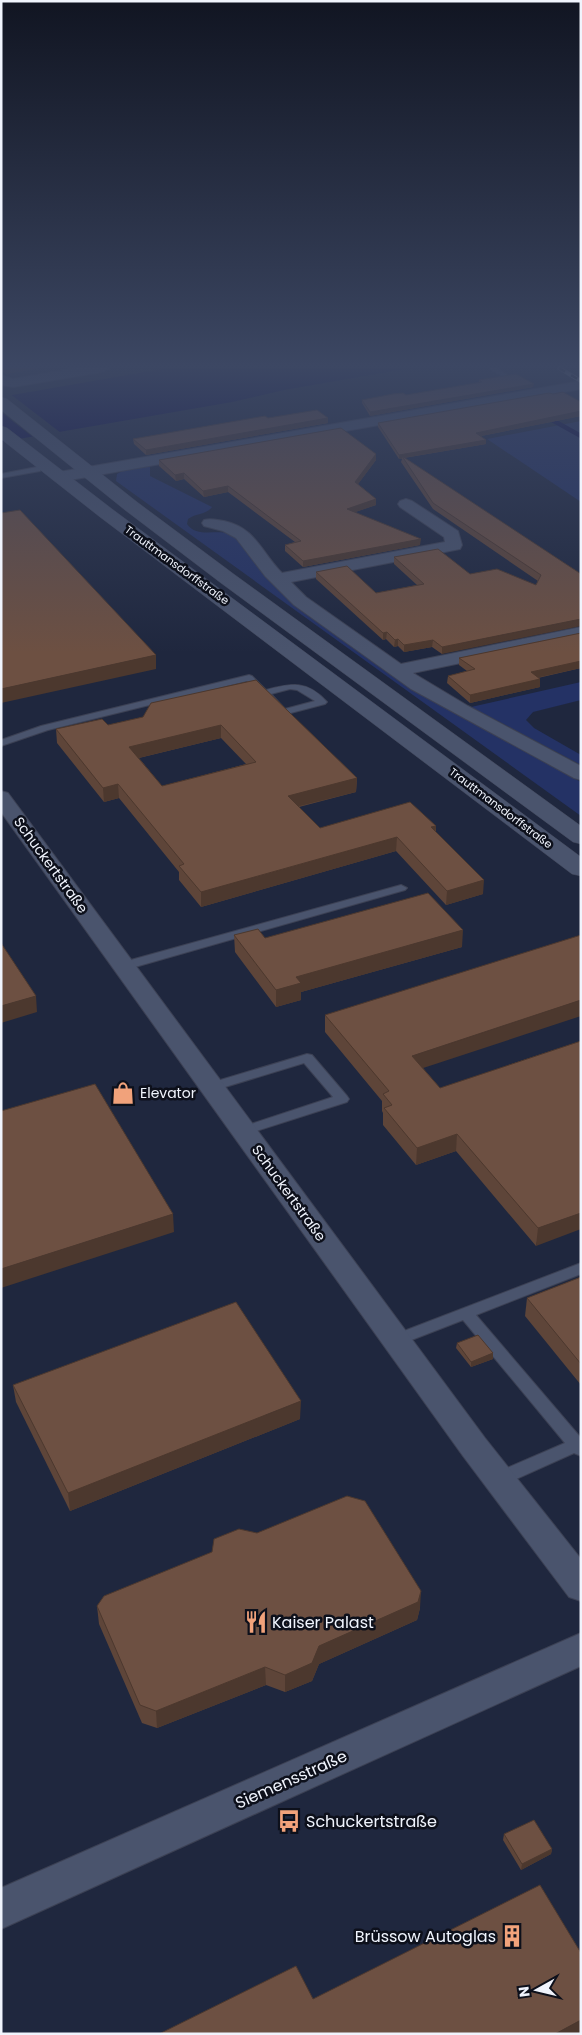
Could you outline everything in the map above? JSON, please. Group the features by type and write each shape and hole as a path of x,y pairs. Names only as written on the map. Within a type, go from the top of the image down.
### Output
{"main road":[{"name":"Trauttmansdorffstraße","path":"41,463 577,862"},
{"name":"Trauttmansdorffstraße","path":"78,463 236,584 581,838"}],"street":[{"path":"58,477 136,463"},
{"path":"278,579 454,546 452,535 406,504"},
{"path":"210,523 228,527 242,534 278,579 300,601 418,685 460,710 581,774"},
{"path":"399,670 581,632"},
{"name":"Schuckertstraße","path":"1,797 396,1340 581,1586"},
{"name":"Siemensstraße","path":"1,1909 581,1649"}],"lane":[{"path":"1,476 37,469"},
{"path":"1,743 45,728 249,678 264,693 283,712 322,702 304,687 295,685 264,693"},
{"path":"124,966 401,888"},
{"path":"212,1087 308,1058 342,1099 244,1131"},
{"path":"396,1340 581,1268"},
{"path":"466,1313 579,1447 499,1479"}],"shaded area":[{"path":"150,463 150,476 212,507 210,510 188,519 187,524 192,529 198,532 231,534 243,544 284,595 430,699 581,782 581,816 116,481 117,474 126,469"},
{"path":"523,463 581,463 581,502"},
{"path":"581,682 581,700 533,712 526,720 534,728 581,755 581,765 471,707"}],"building":[{"path":"162,463 369,463 355,482 376,499 347,509 421,539 303,561 285,545 301,541 228,486 203,491 184,473 175,475"},
{"path":"407,463 413,463 581,574 581,619 442,647 433,640 404,645 387,632 383,633 316,572 347,566 376,593 424,584 394,557 438,549 470,574 497,569 536,585 541,575 433,503"},
{"path":"20,510 156,655 1,689 1,513"},
{"path":"581,633 581,661 531,672 540,679 470,695 448,676 475,669 459,658"},
{"path":"256,680 357,778 288,796 320,828 410,802 436,826 431,827 484,880 447,891 397,837 201,892 179,866 184,864 118,784 103,788 56,729 102,719 108,725 143,717 151,703","holes":["221,725 256,762 162,786 129,747"]},
{"path":"428,893 463,930 296,977 301,983 276,990 234,935 258,929 265,938"},
{"path":"581,935 581,1000 412,1056 440,1088 581,1041 581,1213 538,1228 457,1134 417,1148 384,1108 392,1105 383,1094 389,1091 325,1015"},
{"path":"1,943 36,996 1,1006"},
{"path":"95,1084 173,1214 1,1269 1,1111"},
{"path":"581,1277 581,1364 527,1298"},
{"path":"236,1302 301,1401 68,1493 13,1385"},
{"path":"478,1335 493,1353 471,1362 457,1343"},
{"name":"Kaiser Palast","path":"347,1496 365,1501 421,1591 418,1602 319,1646 312,1663 285,1675 265,1667 156,1711 140,1705 97,1606 104,1596 212,1552 214,1539 239,1529 257,1533"},
{"path":"534,1820 552,1849 522,1864 504,1834"},
{"name":"Brüssow Autoglas","path":"540,1885 581,1953 581,2020 555,2034 159,2034 296,1966 313,1999"}],"place":[{"name":"Elevator","path":"123,1093"},
{"name":"Kaiser Palast","path":"256,1622"},
{"name":"Schuckertstraße","path":"289,1821"},
{"name":"Brüssow Autoglas","path":"512,1936"}]}
